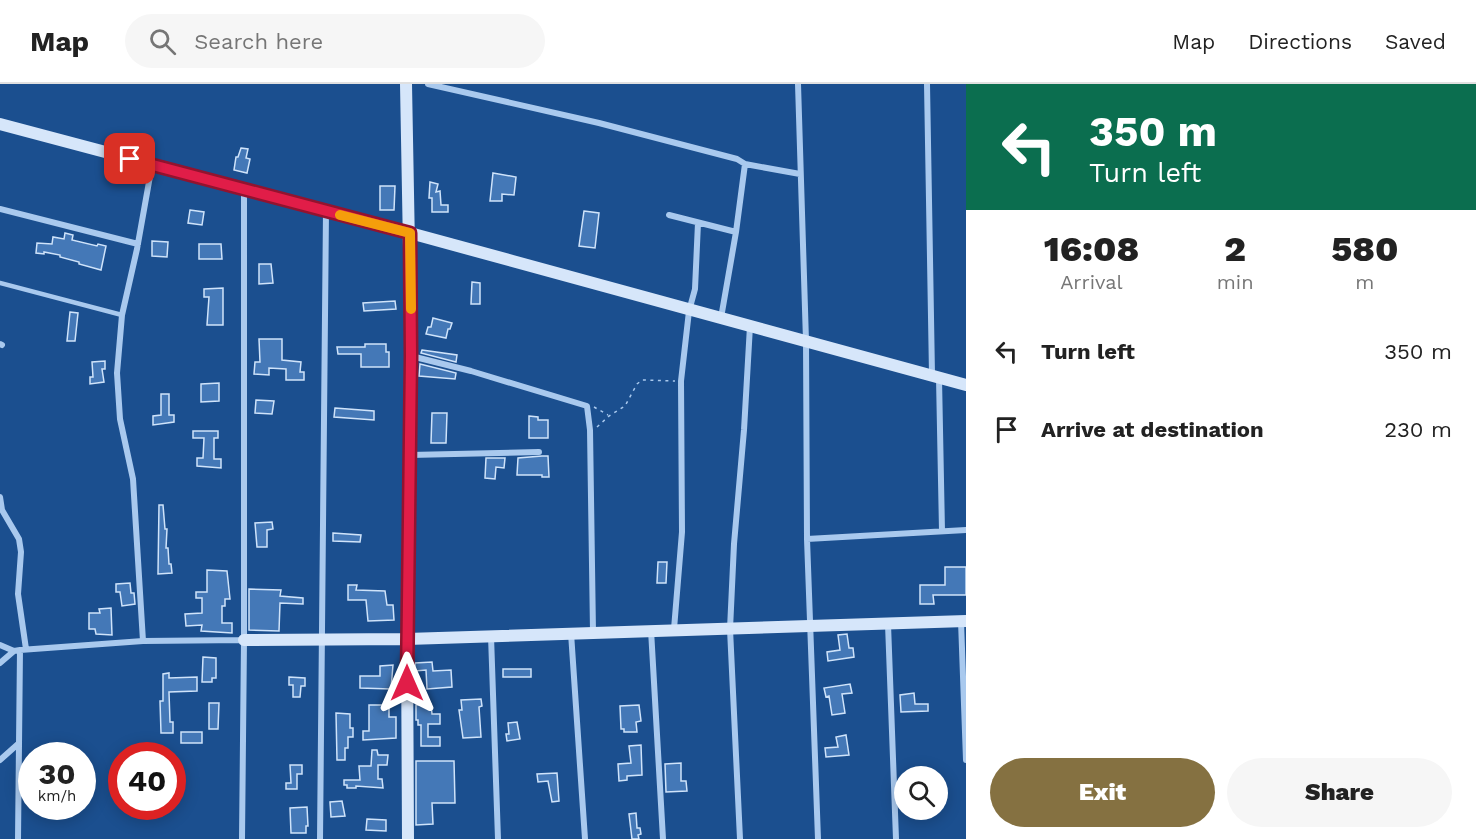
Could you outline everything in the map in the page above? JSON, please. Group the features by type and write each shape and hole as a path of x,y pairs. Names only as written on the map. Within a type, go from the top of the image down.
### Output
{"street":[{"path":"406,84 411,356 407,639 408,839"},
{"path":"428,84 599,123 737,159 745,164 800,174"},
{"path":"798,84 806,341 807,539 818,839"},
{"path":"927,84 942,531"},
{"path":"0,124 966,385"},
{"path":"721,319 745,164"},
{"path":"143,641 133,479 120,418 117,373 122,315 152,165"},
{"path":"242,839 244,190"},
{"path":"0,209 138,244"},
{"path":"320,839 326,211"},
{"path":"669,215 736,232"},
{"path":"674,629 682,532 681,381 689,311 695,289 698,223"},
{"path":"740,839 730,629 750,326"},
{"path":"411,356 471,371 587,406 590,430 593,632"},
{"path":"410,455 539,452"},
{"path":"0,498 1,510 20,539 21,552 18,594 20,650 18,742"},
{"path":"807,539 966,530"},
{"path":"0,645 20,650 143,641 407,639 964,621 966,760"},
{"path":"888,622 896,839"},
{"path":"651,630 663,839"},
{"path":"571,633 585,839"},
{"path":"491,636 498,839"},
{"path":"0,663 20,650"},
{"path":"0,760 18,744"},
{"path":"18,820 18,839"}],"lane":[{"path":"0,283 122,315"}],"path":[{"path":"590,430 625,406 637,384 642,380 681,381"},
{"path":"587,406 596,407 609,416"}],"building":[{"path":"241,148 248,149 246,158 250,159 247,173 234,170 236,157"},
{"path":"493,173 516,177 514,195 502,194 502,201 490,201"},
{"path":"430,182 438,184 436,192 440,191 441,205 448,205 448,212 432,212 432,198 429,198"},
{"path":"380,186 395,186 394,210 380,210"},
{"path":"190,210 204,212 202,225 188,223"},
{"path":"584,211 599,213 595,248 579,246"},
{"path":"65,233 73,235 72,240 106,246 101,270 79,264 79,262 60,257 60,255 36,253 37,243 52,244 53,237 64,239"},
{"path":"152,241 168,242 167,257 152,256"},
{"path":"199,244 221,244 222,259 199,259"},
{"path":"259,264 271,264 273,283 259,284"},
{"path":"472,282 480,283 480,304 471,304"},
{"path":"223,288 223,325 207,325 209,297 204,297 204,289"},
{"path":"395,301 396,309 364,311 363,303"},
{"path":"70,312 78,313 75,341 67,341"},
{"path":"433,318 452,323 446,338 426,334"},
{"path":"259,339 282,339 282,360 301,362 300,372 304,372 304,380 286,380 286,369 269,368 269,375 254,374 255,362 260,362"},
{"path":"365,344 386,344 386,352 389,352 389,367 361,367 361,354 338,354 337,347 365,347"},
{"path":"422,350 457,355 456,362 421,353"},
{"path":"105,361 105,369 102,369 104,382 90,384 90,377 93,377 92,362"},
{"path":"420,364 456,373 455,379 419,376"},
{"path":"219,383 219,401 201,402 201,384"},
{"path":"161,394 169,394 169,415 174,415 174,422 153,425 153,416 161,415"},
{"path":"256,400 274,401 272,414 255,413"},
{"path":"335,408 374,411 374,420 334,417"},
{"path":"432,413 447,413 446,443 431,443"},
{"path":"529,416 538,417 538,420 548,420 548,438 529,438"},
{"path":"193,431 218,431 218,438 214,438 214,459 221,459 221,468 197,466 197,458 203,458 204,438 193,438"},
{"path":"548,456 549,477 517,475 518,458"},
{"path":"486,458 505,458 504,468 496,467 495,479 485,478"},
{"path":"159,505 163,505 165,529 167,529 166,548 168,548 172,573 158,574"},
{"path":"272,522 273,529 267,530 267,547 257,547 255,523"},
{"path":"333,533 361,535 360,542 333,541"},
{"path":"658,562 667,562 666,583 657,583"},
{"path":"945,567 966,567 966,595 933,595 934,604 920,604 920,585 945,585"},
{"path":"207,570 227,571 230,599 225,599 225,606 222,606 222,623 232,623 232,633 201,631 202,625 186,626 185,614 202,613 202,598 196,598 196,592 207,592"},
{"path":"130,583 135,604 122,606 120,592 116,592 116,584"},
{"path":"348,585 357,585 356,590 385,591 387,605 393,605 394,620 368,621 366,600 348,600"},
{"path":"249,589 281,590 280,596 303,598 303,604 280,603 279,631 249,630"},
{"path":"111,608 112,635 96,634 95,629 89,629 89,613 100,613 99,609"},
{"path":"847,634 849,648 853,648 854,657 828,661 827,652 840,650 838,635"},
{"path":"203,657 216,658 216,678 212,678 212,682 202,682"},
{"path":"432,662 433,671 451,670 452,687 427,689 426,670 415,671 415,663"},
{"path":"393,665 391,689 360,688 360,676 380,676 380,666"},
{"path":"503,669 531,669 531,677 503,677"},
{"path":"169,673 169,678 197,677 197,691 169,692 170,722 173,722 173,733 161,733 160,701 163,701 163,674"},
{"path":"289,677 305,678 305,686 301,686 300,697 293,697 293,685 289,685"},
{"path":"850,684 852,693 842,694 845,713 832,715 829,696 826,697 824,688"},
{"path":"914,693 915,704 928,704 928,711 901,712 900,695"},
{"path":"481,699 482,706 479,707 481,737 463,738 459,710 462,710 461,700"},
{"path":"209,703 219,703 218,729 209,729"},
{"path":"431,704 432,714 440,714 440,724 428,724 428,737 440,737 440,746 421,746 421,725 418,725 418,720 416,720 416,705"},
{"path":"369,705 389,705 389,717 396,717 396,738 363,740 363,731 369,731"},
{"path":"639,705 641,721 636,722 637,732 624,732 624,729 621,729 620,706"},
{"path":"336,713 350,714 350,728 353,728 353,737 348,737 348,748 345,748 345,760 337,760"},
{"path":"517,722 520,739 507,741 508,723"},
{"path":"181,732 202,732 202,743 181,742"},
{"path":"846,735 849,755 826,757 825,748 838,747 836,737"},
{"path":"641,745 642,775 627,776 627,780 619,781 618,764 631,763 629,746"},
{"path":"372,750 377,750 378,755 388,755 387,765 378,765 378,779 382,779 383,788 356,786 356,788 347,788 344,780 360,780 359,766 371,766"},
{"path":"416,761 454,761 455,803 432,803 433,824 416,825"},
{"path":"681,763 681,781 686,781 687,791 666,792 665,764"},
{"path":"290,765 302,765 302,774 297,774 297,789 286,789 286,783 291,783"},
{"path":"557,773 559,801 552,802 548,781 538,782 537,774"},
{"path":"342,801 345,816 331,817 330,802"},
{"path":"307,807 306,833 291,833 290,808"},
{"path":"636,813 637,828 640,828 641,834 638,835 639,839 632,839 629,814"},
{"path":"367,819 386,820 386,831 366,830"}],"slow traffic":[{"path":"340,215 410,233 411,309"}],"route":[{"path":"130,159 410,233 411,356 407,683"}]}
